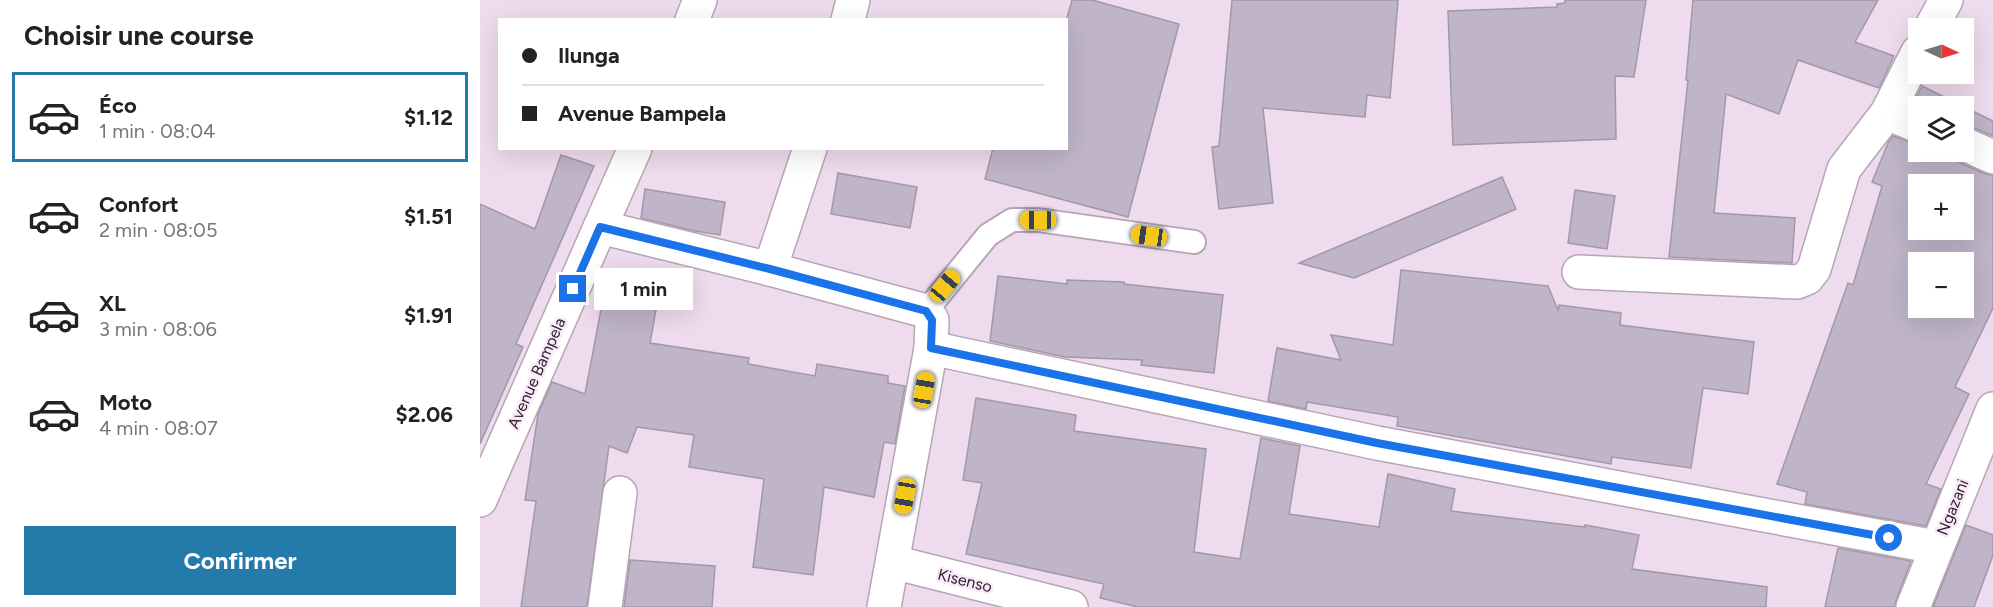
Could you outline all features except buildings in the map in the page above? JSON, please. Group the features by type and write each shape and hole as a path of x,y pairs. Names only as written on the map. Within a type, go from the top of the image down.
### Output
{"street":[{"path":"693,18 700,0"},
{"path":"848,18 853,0"},
{"path":"1936,18 1946,0"},
{"path":"1579,272 1797,282 1807,278 1814,269 1844,169 1887,113 1908,72"},
{"path":"1887,113 1908,122"},
{"path":"1974,148 1993,157"},
{"name":"Avenue Bampela","path":"480,500 634,150"},
{"path":"770,269 809,150"},
{"path":"600,227 926,311 932,320 931,348 884,607"},
{"path":"931,348 1377,443 1936,547"},
{"name":"Ngazani","path":"1913,607 1993,409"},
{"path":"605,607 620,493"},
{"name":"Kisenso","path":"893,562 1071,607"}],"lane":[{"path":"926,311 988,235 1012,220 1038,220 1194,242"}],"route":[{"path":"573,289 600,227 926,311 932,320 931,348 1377,443 1889,538"}]}
